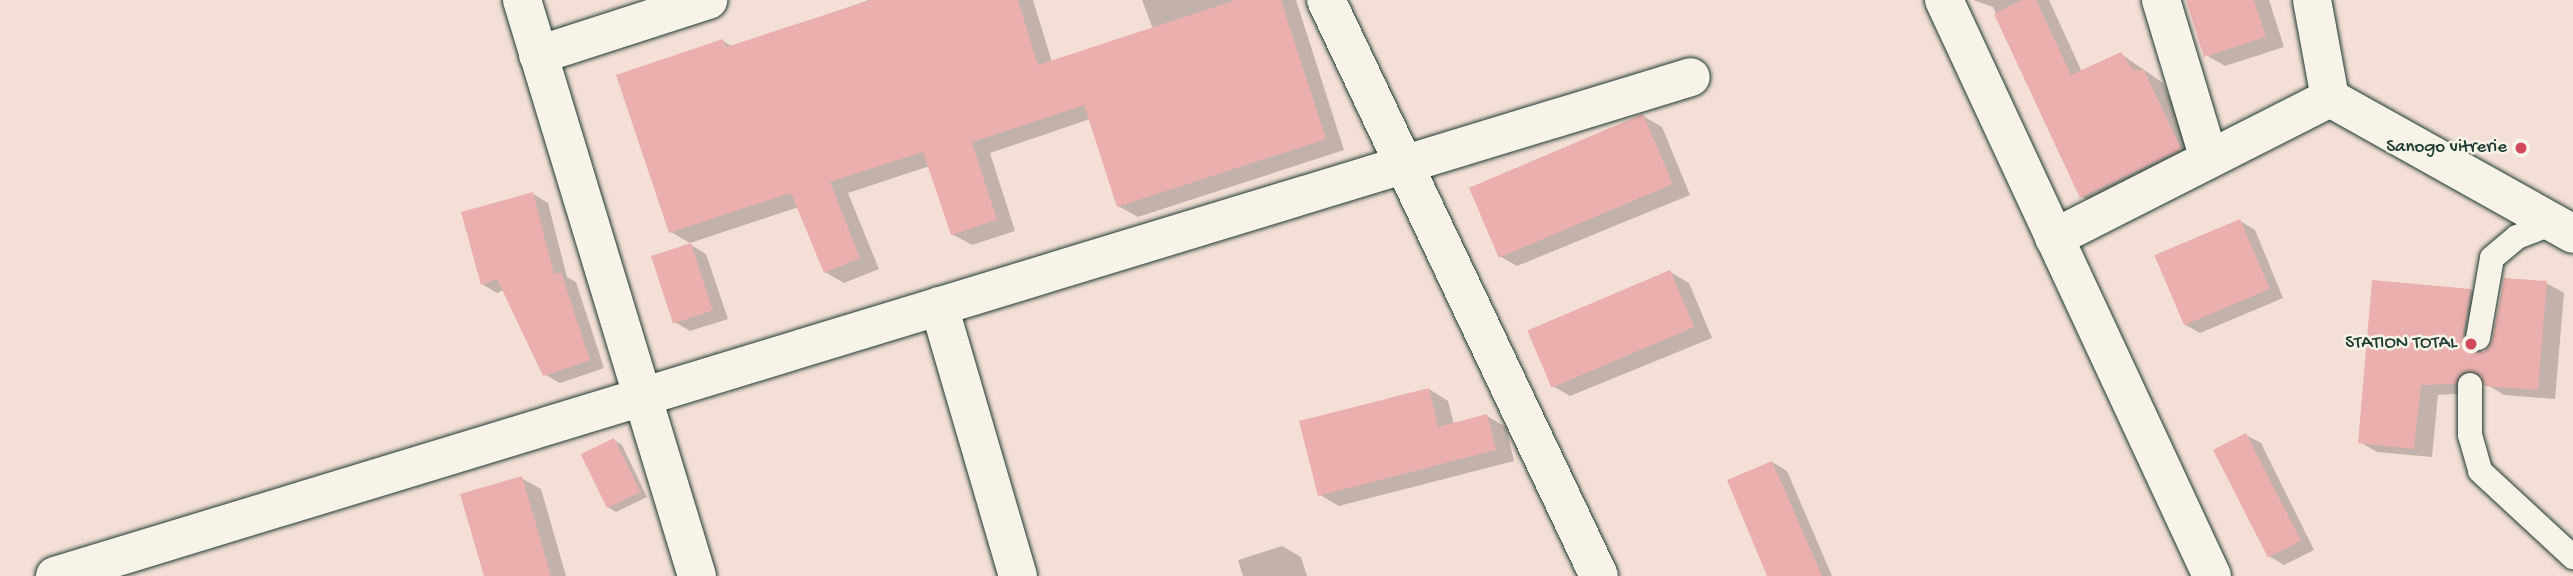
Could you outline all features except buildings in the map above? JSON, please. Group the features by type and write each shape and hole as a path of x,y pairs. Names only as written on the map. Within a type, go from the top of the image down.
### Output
{"street":[{"path":"522,0 640,397 697,576"},
{"path":"538,55 708,0"},
{"path":"1325,0 1599,576"},
{"path":"1944,0 2212,576"},
{"path":"2161,0 2209,159"},
{"path":"2312,0 2330,98"},
{"path":"55,576 1691,76"},
{"path":"2054,238 2330,98"},
{"path":"2330,98 2563,229"},
{"path":"939,306 1018,576"}],"lane":[{"path":"2478,338 2491,258 2517,237 2563,229"},
{"path":"2470,385 2470,435 2480,471 2573,557"}],"place":[{"name":"Sanogo vitrerie","path":"2521,148"},
{"name":"STATION TOTAL","path":"2471,344"}]}
